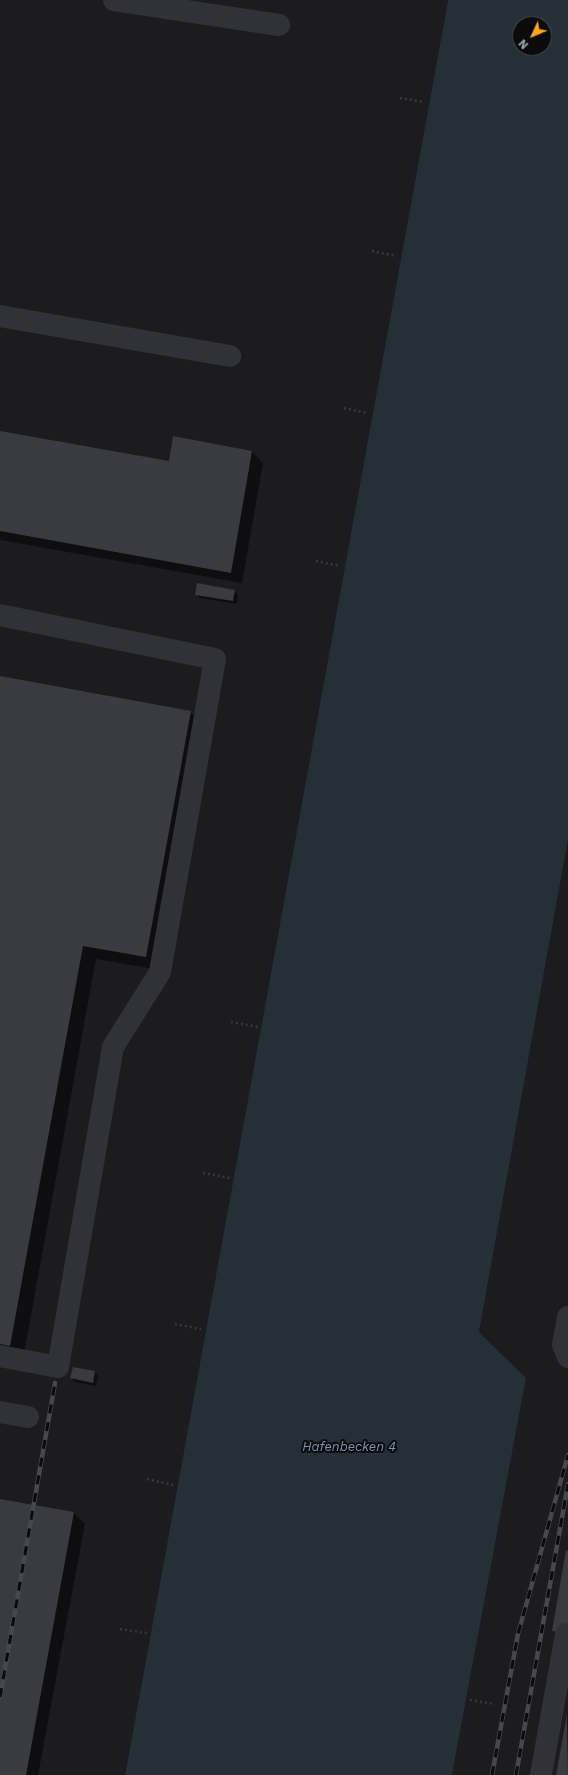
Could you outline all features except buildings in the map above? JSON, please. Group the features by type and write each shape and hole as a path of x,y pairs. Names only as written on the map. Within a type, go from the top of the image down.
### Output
{"lane":[{"path":"114,0 279,25"},
{"path":"0,316 230,356"},
{"path":"0,615 215,659 160,972 113,1047 58,1367 0,1356"},
{"path":"568,1317 563,1345 568,1357"},
{"path":"0,1412 28,1417"},
{"path":"540,1775 566,1634"}],"path":[{"path":"400,98 424,102"},
{"path":"372,251 396,256"},
{"path":"344,408 367,413"},
{"path":"316,561 340,566"},
{"path":"232,1022 258,1027"},
{"path":"203,1173 230,1178"},
{"path":"175,1324 201,1329"},
{"path":"147,1479 173,1484"},
{"path":"120,1629 147,1634"},
{"path":"470,1700 494,1704"}],"shaded area":[{"path":"0,0 448,0 125,1775 0,1775"},
{"path":"568,840 568,1775 452,1775 526,1378 479,1332"}],"water":[{"name":"Hafenbecken 4","path":"448,0 568,0 568,840 479,1332 526,1378 452,1775 125,1775"}],"railway":[{"path":"0,1697 55,1383"},
{"path":"492,1775 518,1634 568,1455"},
{"path":"516,1775 568,1484"}]}
